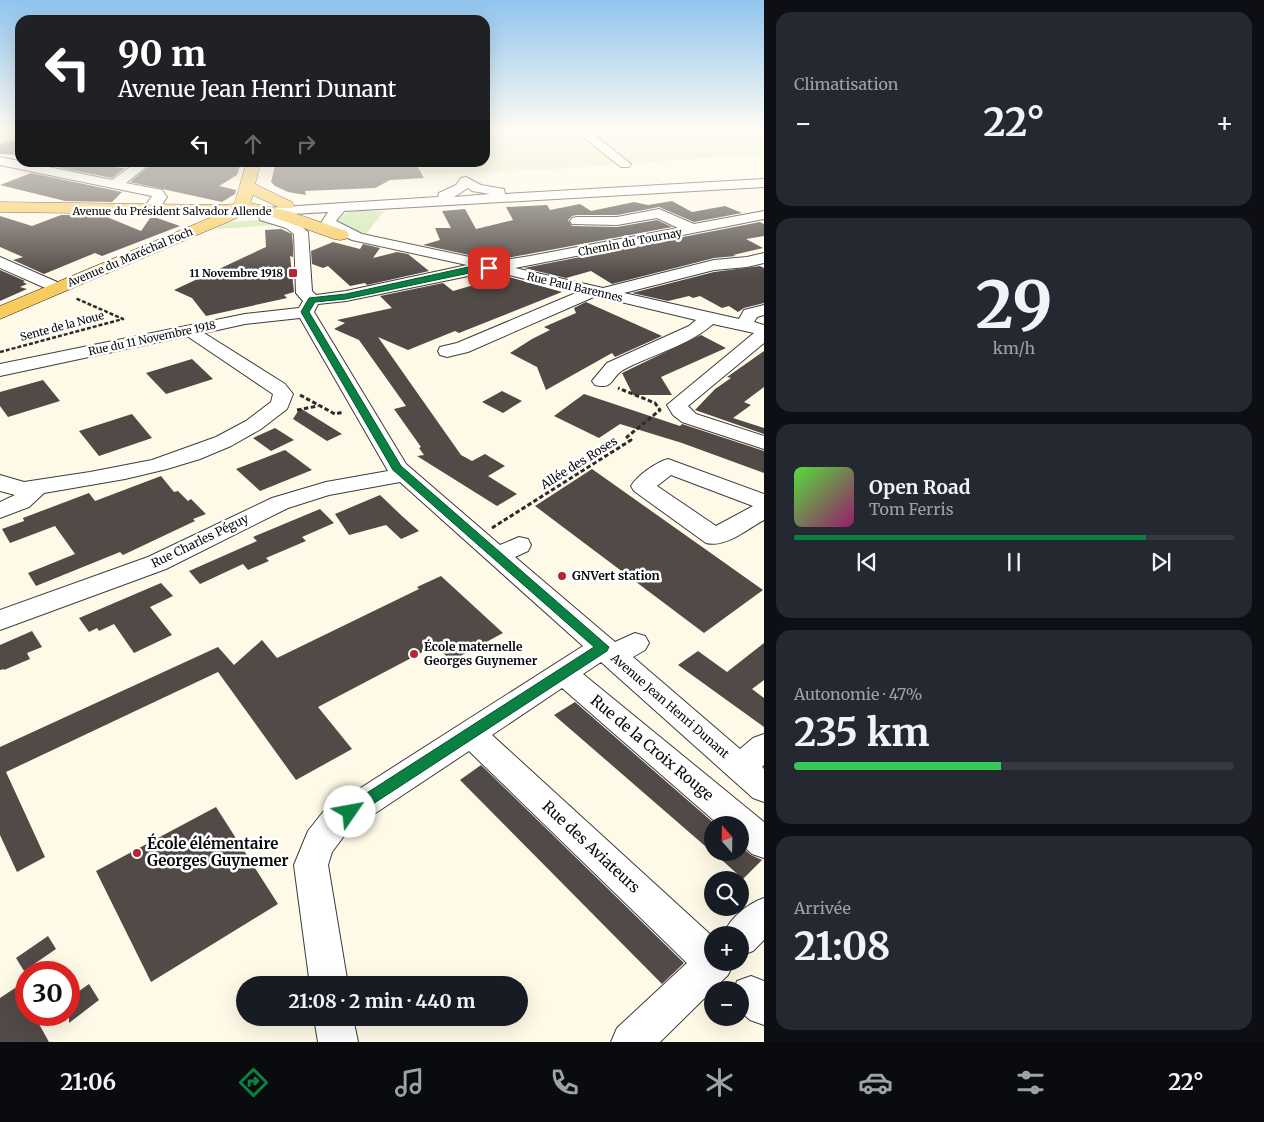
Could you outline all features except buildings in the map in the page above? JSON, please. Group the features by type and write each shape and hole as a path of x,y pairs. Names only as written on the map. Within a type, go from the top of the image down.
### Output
{"main road":[{"path":"240,209 249,179"},
{"path":"247,186 284,209 334,229"},
{"name":"Avenue du Président Salvador Allende","path":"0,206 284,209"},
{"name":"Avenue du Maréchal Foch","path":"0,313 65,292 240,209"},
{"path":"284,209 334,229"}],"street":[{"path":"92,179 157,194 160,197 150,209"},
{"path":"115,184 123,179"},
{"name":"Avenue du Président Salvador Allende","path":"284,209 444,196 764,179"},
{"path":"284,209 764,184"},
{"path":"301,246 334,229 329,219 340,207"},
{"name":"Avenue Jean Henri Dunant","path":"240,209 295,227 301,232 304,293 309,306 391,460 402,474 508,551 617,649 764,788"},
{"path":"577,221 617,221 659,213 692,229"},
{"name":"Chemin du Tournay","path":"496,267 764,215"},
{"name":"Rue Paul Barennes","path":"334,229 357,237 496,267 764,330"},
{"path":"435,255 448,261 451,269 446,274"},
{"path":"447,350 462,348 598,292 714,265 747,262 764,258"},
{"path":"0,262 65,292"},
{"path":"414,282 473,268 496,267"},
{"path":"414,282 427,282 474,272 516,273"},
{"name":"Rue du 11 Novembre 1918","path":"0,370 309,306 346,296 414,282"},
{"path":"744,326 750,314 764,310"},
{"path":"602,381 614,366 695,330 710,318"},
{"path":"0,482 10,488 37,487 140,469 196,454 244,430 280,405 283,394 278,388 199,338 190,330"},
{"path":"764,334 677,405 680,411 689,418 764,444"},
{"path":"764,502 668,466 642,486 715,537 764,510"},
{"name":"Rue Charles Péguy","path":"0,620 156,563 280,503 326,489 386,479 402,474"},
{"path":"0,512 21,502 37,487"},
{"path":"328,976 311,865 316,848 324,834 336,822 563,673 617,649"},
{"name":"Rue de la Croix Rouge","path":"563,673 764,842"},
{"name":"Rue des Aviateurs","path":"470,733 704,953"},
{"path":"740,766 764,747"},
{"path":"749,929 764,915"},
{"path":"631,1042 705,971"},
{"path":"335,1026 338,1042"}],"path":[{"name":"Sente de la Noue","path":"0,352 123,319 65,292"},
{"name":"Allée des Roses","path":"490,529 631,440 627,437 660,410 655,403 602,381"},
{"path":"296,392 335,414 346,412"},
{"path":"295,411 319,406"}],"green space":[{"path":"384,211 366,234 346,227 338,220 346,213"},
{"path":"258,220 280,225 215,229 229,222"}],"place":[{"name":"11 Novembre 1918","path":"293,273"},
{"name":"GNVert station","path":"562,576"},
{"name":"École maternelle Georges Guynemer","path":"414,654"},
{"name":"École élémentaire Georges Guynemer","path":"137,853"}],"route":[{"path":"350,812 603,647 396,468 305,312 312,300 346,296 473,268 489,268"}]}
